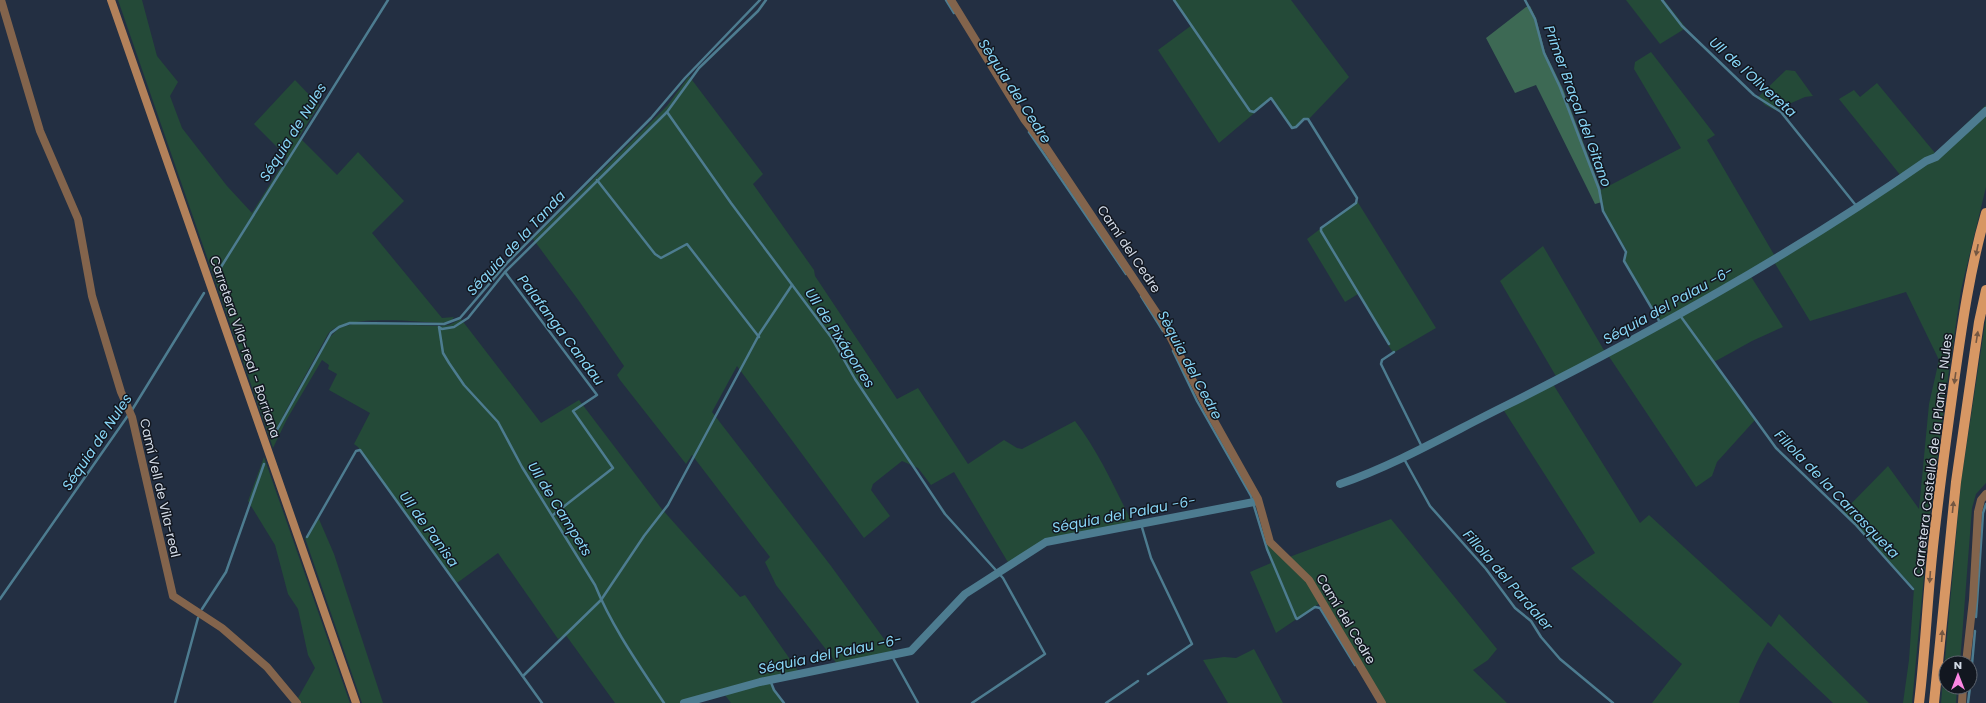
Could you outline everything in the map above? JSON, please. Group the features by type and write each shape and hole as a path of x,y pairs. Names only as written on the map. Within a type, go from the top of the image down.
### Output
{"main road":[{"name":"Carretera Vila-real - Borriana","path":"111,0 356,703"},
{"name":"Carretera Castelló de la Plana - Nules","path":"1919,703 1932,557 1957,358 1963,319 1986,212"},
{"name":"Carretera Castelló de la Plana - Nules","path":"1934,703 1956,482 1972,367 1986,290"}],"street":[{"name":"Camí Vell de Vila-real","path":"1,0 40,131 78,219 92,296 121,392 130,413 173,596 222,628 262,662 297,703"},
{"name":"Camí del Cedre","path":"951,0 1024,118 1047,149 1162,321 1208,410 1258,499 1270,542 1309,580 1382,703"},
{"path":"1967,655 1973,600 1978,512 1981,500 1986,494"}],"green space":[{"path":"118,0 142,0 157,56 178,82 170,96 182,128 227,186 252,213 287,157 254,124 295,80 319,105 299,137 337,175 358,152 404,201 372,233 442,318 454,317 451,321 442,323 382,320 349,323 336,327 328,334 283,416 285,417 329,338 339,328 356,323 439,326 449,325 461,319 541,423 579,400 661,508 740,597 745,595 799,672 769,678 774,691 783,703 731,703 722,691 680,703 615,703 565,634 558,639 498,553 457,583 358,447 354,444 370,413 329,390 337,374 328,369 329,365 322,360 287,419 273,448"},
{"path":"1174,0 1291,0 1349,77 1308,120 1304,120 1295,128 1291,128 1271,99 1219,143 1158,50 1192,25"},
{"path":"1626,0 1664,0 1686,28 1660,44"},
{"path":"1530,6 1536,18 1545,52 1563,89 1601,190 1602,202 1595,204 1536,85 1515,93 1486,38 1526,7"},
{"path":"1651,52 1715,135 1707,140 1776,258 1858,207 1901,176 1839,99 1854,90 1860,97 1877,83 1935,153 1986,105 1986,187 1961,290 1948,377 1929,522 1912,703 1903,703 1909,660 1914,588 1843,512 1888,466 1919,509 1929,404 1939,360 1906,292 1810,321 1774,262 1750,275 1783,327 1752,341 1714,362 1755,420 1717,462 1712,476 1696,487 1606,352 1661,322 1625,261 1627,251 1603,211 1601,190 1681,148 1634,69 1635,62"},
{"path":"1786,70 1795,71 1813,96 1805,97 1775,110 1765,105 1758,97"},
{"path":"689,76 763,174 753,184 814,270 815,276 897,399 918,388 968,464 1004,440 1017,448 1022,449 1075,421 1092,445 1133,524 1046,541 1009,564 954,472 931,485 918,468 902,461 873,484 871,490 890,516 864,538 737,366 712,412 831,566 895,654 838,665 776,585 765,562 770,557 692,455 686,464 620,380 617,375 624,366 579,301 533,239 667,106"},
{"path":"1357,201 1436,328 1393,353 1358,294 1345,302 1307,239"},
{"path":"1543,246 1605,352 1557,378 1500,281"},
{"path":"1986,317 1986,483 1976,494 1972,508 1961,655 1945,655 1961,482"},
{"path":"1551,381 1640,523 1649,515 1771,627 1779,614 1869,703 1833,703 1768,642 1756,664 1739,702 1740,703 1652,703 1682,664 1571,568 1595,553 1501,406"},
{"path":"264,457 350,703 302,703 298,698 315,668 308,655 298,609 288,594 275,545 248,501"},
{"path":"318,517 334,554 383,703 362,703 305,538"},
{"path":"1391,519 1497,649 1488,660 1473,670 1507,703 1380,703 1320,603 1276,633 1250,572 1271,563 1265,545 1268,543 1284,559"},
{"path":"1254,649 1283,703 1228,703 1203,660 1224,657 1236,658"},
{"path":"1942,695 1956,695 1956,703 1941,703"}],"waterway":[{"name":"Séquia de Nules","path":"216,275 388,0"},
{"name":"Séquia de la Tanda","path":"273,437 331,333 339,327 350,323 444,324 460,318 508,262 651,118 685,78 760,0"},
{"name":"Ull de Campets","path":"664,703 609,616 595,585 522,467 498,422 464,385 443,353 439,327 442,329 454,327 468,318 505,272 667,112 699,68 758,11 766,0"},
{"name":"Sèquia del Cedre","path":"946,0 954,13"},
{"path":"1174,0 1250,111 1254,112 1271,98 1292,128 1296,127 1304,119 1308,119 1357,198 1356,203 1321,228 1321,231 1389,344"},
{"name":"Primer Braçal del Gitano","path":"1525,0 1535,19 1544,53 1560,87 1599,189 1603,211 1626,252 1624,261 1661,324"},
{"name":"Ull de l'Olivereta","path":"1662,0 1682,26 1754,95 1781,112 1858,208"},
{"name":"Séquia del Palau -6-","path":"1340,484 1383,467 1425,447 1561,377 1668,320 1773,260 1825,228 1926,161 1936,157 1986,111"},
{"name":"Ull de Pixágorres","path":"667,112 731,203 831,337 855,379 945,514 1003,578 1045,654 972,703"},
{"name":"Sèquia del Cedre","path":"1029,132 1126,274"},
{"path":"597,180 655,254 661,258 687,244 759,337"},
{"name":"Palafanga Candau","path":"505,272 597,395 573,411 613,468 553,515"},
{"path":"523,676 601,600 644,536 668,505 760,333 792,285"},
{"name":"Séquia de Nules","path":"132,410 204,293"},
{"name":"Sèquia del Cedre","path":"1141,296 1163,331"},
{"name":"Fillola de la Carrasqueta","path":"1679,314 1776,448 1855,524 1913,589"},
{"name":"Sèquia del Cedre","path":"1173,351 1197,401 1251,496 1267,549 1296,618 1297,619 1315,607 1320,608 1355,665"},
{"path":"1394,352 1382,360 1381,364 1422,447"},
{"name":"Séquia de Nules","path":"0,599 129,414"},
{"name":"Ull de Panisa","path":"307,537 356,451 360,450 542,703"},
{"name":"Fillola del Pardaler","path":"1403,457 1430,506 1486,569 1515,608 1531,621 1541,637 1560,659 1613,703"},
{"name":"Séquia de la Tanda","path":"202,609 226,572 264,464"},
{"name":"Séquia del Palau -6-","path":"684,703 760,682 911,651 965,594 1046,542 1254,502"},
{"path":"1976,617 1983,513 1986,504"},
{"path":"1141,524 1151,558 1192,644 1148,674"},
{"name":"Séquia de la Tanda","path":"175,703 198,618"},
{"name":"Fillola de la Carrasqueta","path":"1973,655 1975,631"},
{"path":"892,656 918,703"},
{"path":"770,680 774,690 784,703"},
{"path":"1106,703 1138,681"},
{"name":"Fillola de la Carrasqueta","path":"1968,703 1969,695"}]}
